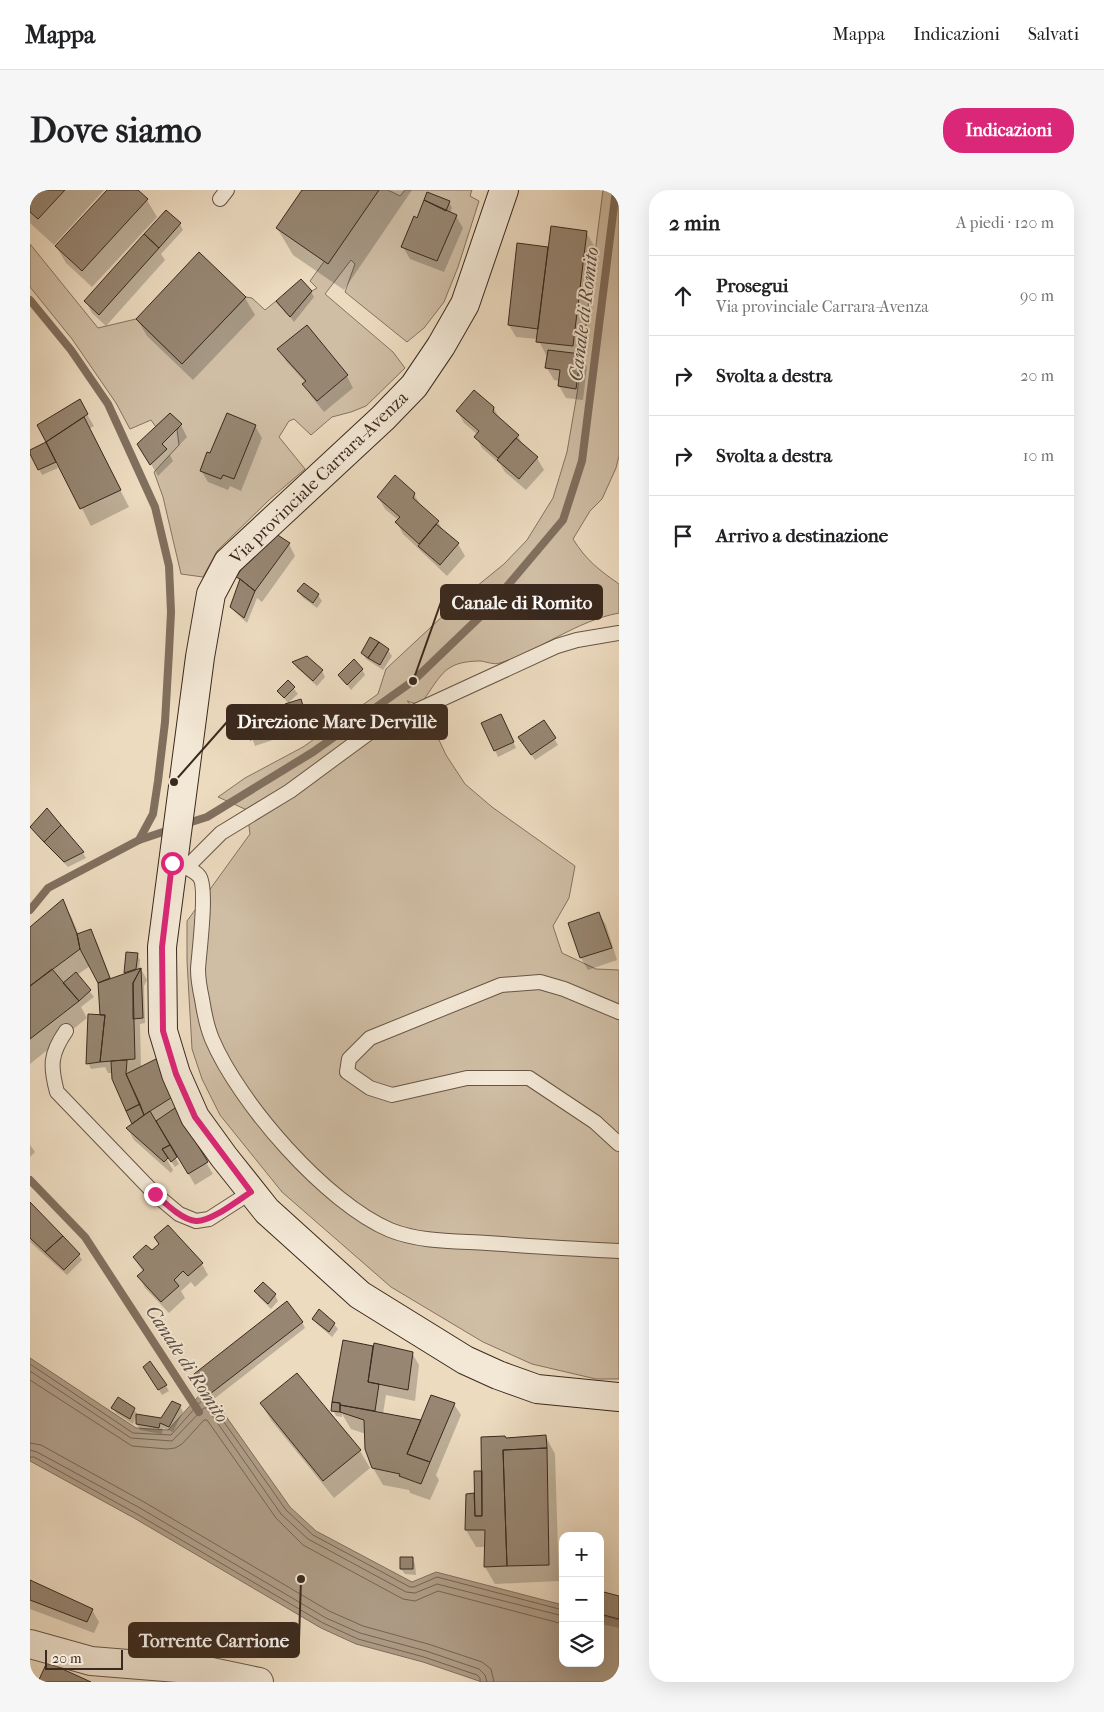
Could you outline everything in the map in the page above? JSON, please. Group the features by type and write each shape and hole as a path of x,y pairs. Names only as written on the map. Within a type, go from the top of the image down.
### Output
{"main road":[{"name":"Via provinciale Carrara-Avenza","path":"504,190 465,304 441,346 414,386 383,418 228,562 211,594 200,657 182,796 178,860 162,947 163,1031 176,1074 195,1117 267,1211 360,1295 465,1360 498,1376 537,1389 619,1397"},
{"path":"30,1644 91,1661 202,1670 259,1682"}],"lane":[{"path":"619,633 577,640 556,646 370,732 290,791 178,860 200,877 203,891 198,972 211,1038 236,1084 255,1110 301,1163 327,1188 372,1221 391,1230 423,1239 619,1251"},
{"path":"619,1012 564,988 540,982 501,985 370,1038 349,1060 347,1072 370,1088 392,1095 467,1078 529,1078 595,1122 619,1144"},
{"path":"66,1031 59,1041 53,1062 52,1073 57,1092 155,1194 179,1214 196,1222 209,1219 251,1192"}],"shaded area":[{"path":"376,190 388,190 400,196 405,190 472,190 470,196 479,201 458,267 444,302 424,328 407,342 345,292 355,264 351,260 325,294 393,352 405,368 366,406 332,417 311,435 294,419 289,421 279,437 305,469 269,500 217,551 203,577 181,574 163,497 154,472 179,445 177,430 181,424 170,413 156,427 151,420 130,429 116,403 72,339 30,287 30,244 98,328 136,319 182,364 246,297 252,298 265,310 276,301 290,317 312,291 317,288 310,281"},
{"path":"603,190 619,190 619,456 616,468 602,499 590,511 573,539 593,564 619,584 619,613 588,622 530,651 500,663 474,661 454,665 434,684 420,705 407,701 432,725 446,755 465,784 492,807 575,866 569,898 553,926 562,953 596,969 619,970 619,1379 596,1379 532,1364 483,1342 391,1287 282,1192 220,1115 202,1079 192,1049 187,961 187,921 250,834 247,810 218,797 245,778 303,747 378,694 386,669 461,599 504,564 527,540 553,498 567,452 577,394"}],"water":[{"path":"30,1358 136,1428 168,1430 206,1388 290,1507 316,1531 412,1582 436,1572 559,1604 559,1667 604,1667 604,1616 619,1620 619,1682 482,1682 423,1662 356,1644 321,1628 134,1518 30,1461"}],"building":[{"path":"30,190 65,190 38,219 30,212"},
{"path":"107,190 138,190 148,199 82,271 55,246"},
{"path":"302,190 379,190 328,264 276,228"},
{"path":"427,192 450,201 446,211 424,200"},
{"path":"424,200 457,215 437,261 401,247 414,216 417,218"},
{"path":"166,210 181,223 159,248 144,234"},
{"path":"551,226 587,231 573,346 536,342"},
{"path":"144,234 159,248 99,315 84,301"},
{"path":"517,243 548,247 538,329 508,325"},
{"path":"199,252 246,297 182,364 136,319"},
{"path":"301,279 312,291 290,317 276,301"},
{"path":"307,325 348,375 317,401 302,384 306,381 277,349"},
{"path":"548,350 581,354 576,389 558,386 560,370 545,368"},
{"path":"474,390 494,407 493,412 519,435 498,458 474,437 479,431 456,411"},
{"path":"80,399 88,414 46,442 37,425"},
{"path":"170,413 182,424 162,444 167,449 150,465 137,444"},
{"path":"227,413 256,425 234,479 223,475 221,479 200,471 207,452 210,453"},
{"path":"84,417 121,490 80,509 46,442"},
{"path":"516,438 538,457 519,479 497,460"},
{"path":"46,442 56,462 38,470 30,450"},
{"path":"395,475 415,493 413,498 439,521 419,544 395,522 400,517 377,497"},
{"path":"436,524 459,543 440,565 418,546"},
{"path":"273,532 290,543 255,591 236,577 260,542"},
{"path":"240,579 255,591 244,618 230,607"},
{"path":"304,583 319,594 313,603 297,591"},
{"path":"370,637 379,642 368,658 361,653"},
{"path":"379,642 389,649 380,665 368,658"},
{"path":"307,656 323,670 313,681 292,662"},
{"path":"354,659 363,669 347,685 338,675"},
{"path":"288,680 295,687 284,698 277,691"},
{"path":"301,699 304,709 288,713 285,704"},
{"path":"265,706 273,734 250,740 242,713"},
{"path":"501,714 514,742 494,751 481,723"},
{"path":"544,720 556,738 531,755 518,737"},
{"path":"47,808 61,825 44,842 30,827"},
{"path":"61,825 84,852 64,862 44,842"},
{"path":"63,899 77,934 80,949 30,986 30,927"},
{"path":"599,912 612,948 580,958 568,923"},
{"path":"91,929 110,978 98,983 80,949 77,934"},
{"path":"126,952 138,953 136,969 124,973"},
{"path":"141,968 133,983 135,1059 100,1062 105,1015 100,1015 98,983"},
{"path":"141,968 143,1018 133,1019 133,983"},
{"path":"52,969 79,1001 30,1039 30,986"},
{"path":"76,972 91,990 79,1001 63,983"},
{"path":"88,1014 105,1015 100,1062 86,1064"},
{"path":"156,1059 174,1096 144,1115 126,1074"},
{"path":"127,1060 126,1074 140,1104 126,1111 112,1079 111,1061"},
{"path":"140,1104 144,1115 132,1124 126,1111"},
{"path":"175,1108 208,1162 188,1174 156,1121"},
{"path":"150,1111 170,1145 162,1149 168,1158 164,1162 126,1128"},
{"path":"170,1145 177,1157 171,1162 162,1149"},
{"path":"30,1202 63,1236 45,1252 30,1238"},
{"path":"168,1225 203,1263 188,1276 183,1271 174,1280 179,1286 161,1302 137,1276 144,1270 133,1257 146,1245 152,1250 159,1244 154,1237"},
{"path":"63,1236 80,1254 64,1270 45,1252"},
{"path":"263,1282 276,1294 268,1304 254,1291"},
{"path":"287,1301 303,1322 210,1394 194,1374"},
{"path":"319,1309 335,1323 329,1332 312,1319"},
{"path":"343,1340 373,1346 368,1382 379,1384 375,1411 332,1402"},
{"path":"374,1343 413,1352 408,1390 368,1382"},
{"path":"150,1361 167,1385 158,1390 143,1367"},
{"path":"297,1373 361,1450 323,1481 260,1403"},
{"path":"431,1395 455,1403 430,1462 407,1454"},
{"path":"118,1397 135,1408 130,1419 111,1408"},
{"path":"172,1401 181,1405 169,1427 160,1423 159,1428 136,1424 136,1414 161,1418"},
{"path":"332,1402 340,1403 340,1412 331,1411"},
{"path":"340,1405 421,1420 407,1454 430,1462 421,1484 399,1476 400,1474 372,1468 365,1449 364,1420 340,1412"},
{"path":"546,1435 547,1448 503,1450 507,1566 484,1567 485,1530 465,1530 466,1494 474,1493 475,1516 482,1516 481,1437 505,1436 506,1438"},
{"path":"547,1448 549,1565 507,1566 503,1450"},
{"path":"474,1471 482,1471 482,1516 475,1516"},
{"path":"400,1557 413,1557 413,1569 400,1569"},
{"path":"30,1580 93,1609 87,1622 30,1600"},
{"path":"604,1592 619,1596 619,1619 604,1615"},
{"path":"47,1662 91,1682 38,1682"}],"waterway":[{"name":"Canale di Romito","path":"182,825 207,817 313,752 413,681 487,610 563,520 582,461 616,190"},
{"path":"30,300 71,350 108,404 155,507 169,566 171,612 165,722 153,814 139,840"},
{"name":"Canale di Romito","path":"30,910 48,888 139,840 172,829"},
{"name":"Canale di Romito","path":"30,1180 85,1237 199,1412"}],"place":[{"name":"Canale di Romito","path":"413,681"},
{"name":"Direzione Mare Dervillè","path":"174,782"},
{"name":"Torrente Carrione","path":"301,1579"}],"route":[{"path":"155,1194 179,1214 196,1222 209,1219 251,1192 195,1117 176,1074 163,1031 162,947 172,863"}]}
